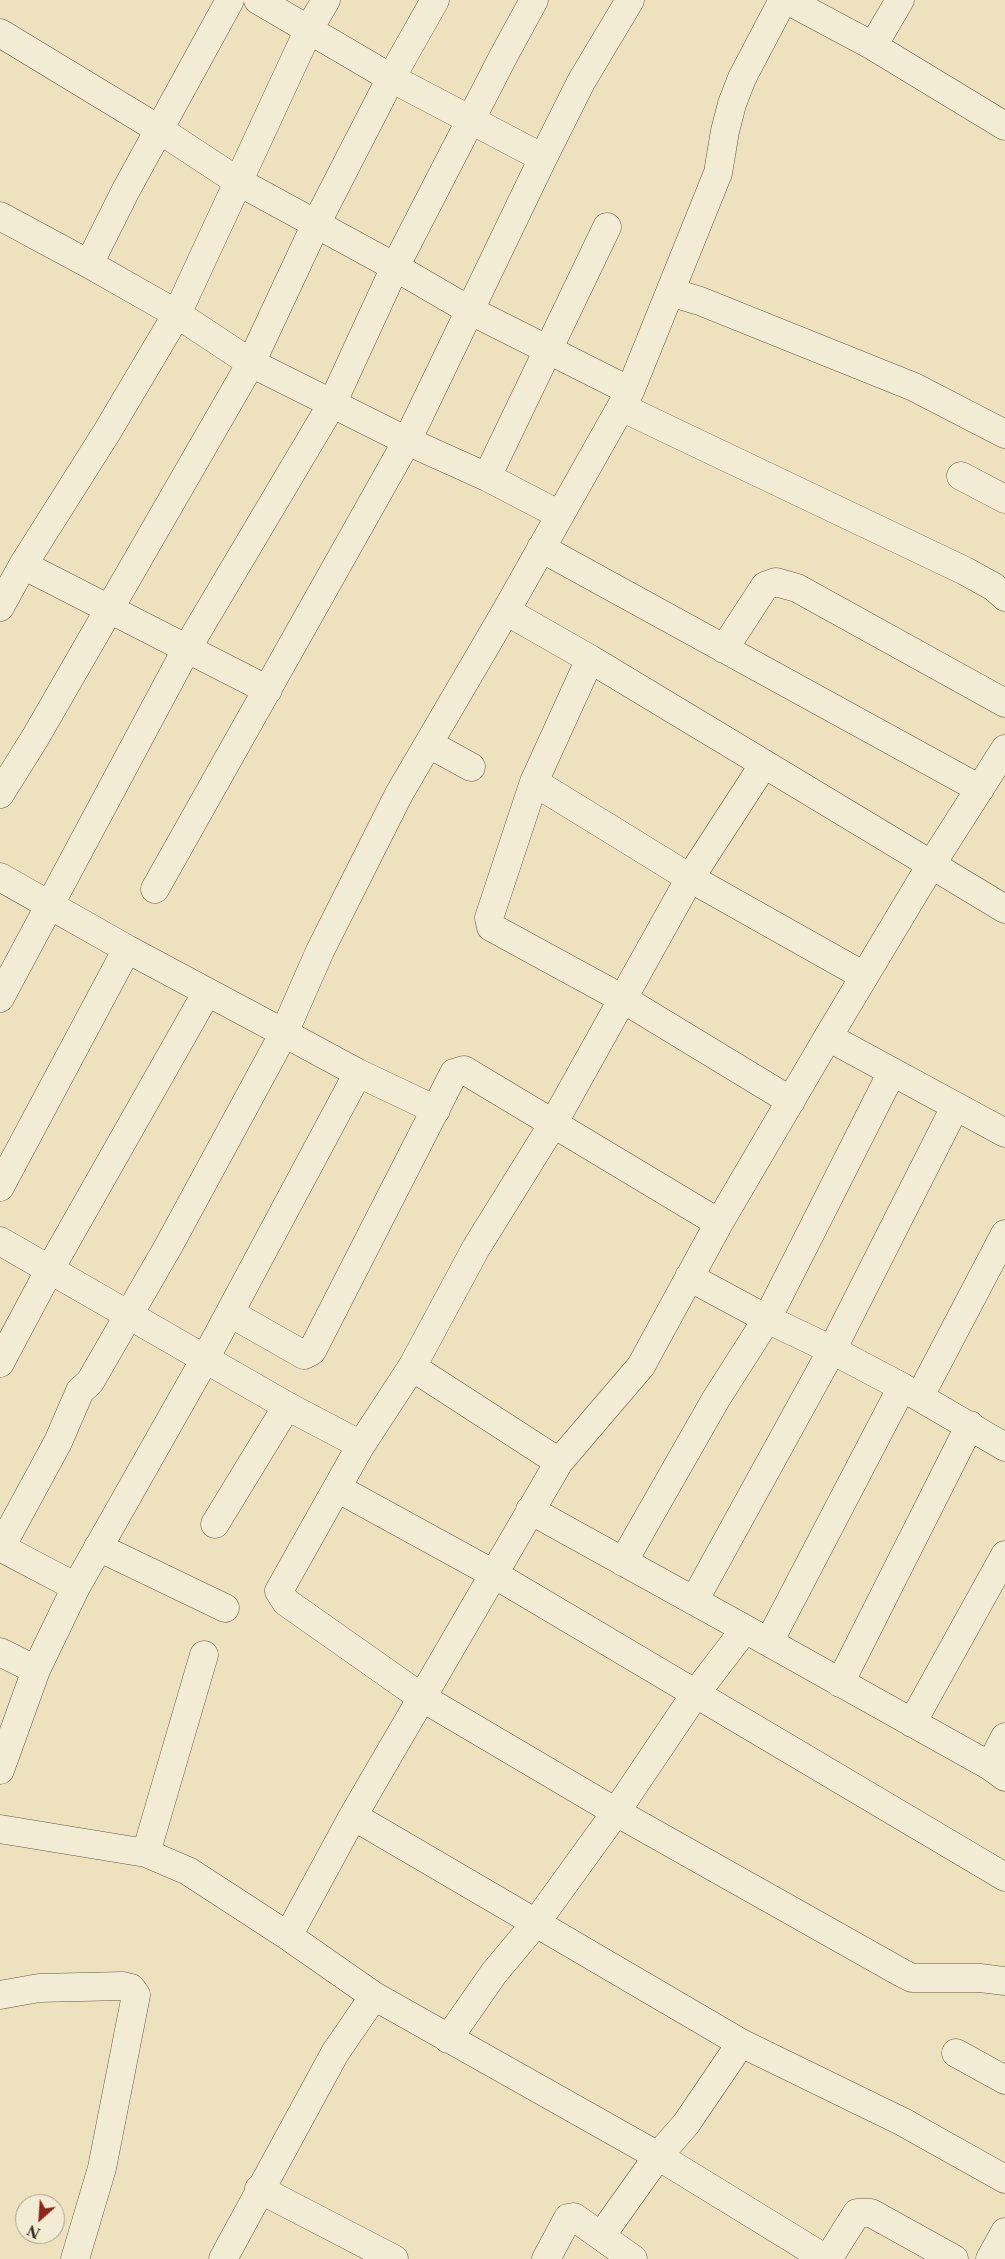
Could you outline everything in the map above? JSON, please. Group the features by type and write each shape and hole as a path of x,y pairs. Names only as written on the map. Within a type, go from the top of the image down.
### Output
{"street":[{"path":"89,264 126,190 230,0"},
{"path":"258,0 391,78 543,158"},
{"path":"0,607 23,565 107,432 177,314 309,29 326,0"},
{"path":"0,794 35,738 251,362 316,224 391,78 435,0"},
{"path":"0,998 51,906 186,650 332,404 395,267 534,0"},
{"path":"155,889 407,441 581,82 630,0"},
{"path":"76,1587 0,1547 58,1442 80,1391 90,1382 129,1315 284,1033 328,933 399,794 506,611 625,399 718,173 724,131 742,78 785,0 873,46 1005,126"},
{"path":"873,46 900,0"},
{"path":"0,33 160,130 239,182 395,267 469,310 548,351 625,399 965,571 994,587 1005,597"},
{"path":"0,216 177,314 251,362 332,404 407,441 487,477 560,515"},
{"path":"487,477 607,227"},
{"path":"670,292 700,301 914,387 1005,434"},
{"path":"961,476 1005,498"},
{"path":"541,548 980,789"},
{"path":"23,565 186,650 268,690"},
{"path":"724,649 765,586 776,582 796,588 1005,703"},
{"path":"506,611 590,659 1005,909"},
{"path":"590,659 534,782 489,918 491,927 623,999 791,1101"},
{"path":"429,744 471,767"},
{"path":"288,1936 353,1816 530,1510 559,1462 641,1366 719,1223 828,1037 931,865 1005,749"},
{"path":"764,764 690,878 553,1124 476,1248 412,1367 361,1445 279,1591 286,1602 421,1697 616,1812 902,1973 912,1978 980,1978 1005,1982"},
{"path":"534,782 690,878 864,976"},
{"path":"0,878 126,949 358,1073 436,1110"},
{"path":"0,1187 126,949"},
{"path":"0,1363 50,1269 207,992"},
{"path":"828,1037 1005,1133"},
{"path":"230,1313 304,1355 312,1351 454,1073 464,1070 719,1223"},
{"path":"623,1562 706,1415 767,1319 892,1072"},
{"path":"0,1770 36,1670 76,1587 205,1359 358,1073"},
{"path":"694,1601 832,1350 955,1107"},
{"path":"769,1642 911,1391 1005,1234"},
{"path":"0,1241 287,1406 361,1445"},
{"path":"689,1277 767,1319 911,1391 1005,1447"},
{"path":"412,1367 559,1462"},
{"path":"215,1524 287,1406"},
{"path":"840,1683 970,1425"},
{"path":"337,1488 492,1574 1005,1877"},
{"path":"530,1510 769,1642 997,1772 1005,1736"},
{"path":"98,1547 225,1608"},
{"path":"912,1723 1005,1555"},
{"path":"448,2039 494,1973 535,1924 616,1812 696,1693 745,1629"},
{"path":"0,1652 36,1670"},
{"path":"146,1853 204,1654"},
{"path":"353,1816 741,2043 904,2122 1005,2179"},
{"path":"0,1829 146,1853 188,1871 288,1936 374,1996 658,2156 827,2259 857,2213 871,2213 954,2259"},
{"path":"0,1996 39,1988 123,1986 131,1988 136,1995 102,2168 75,2259"},
{"path":"223,2259 335,2052 374,1996"},
{"path":"601,2236 658,2156 686,2124 741,2043"},
{"path":"956,2053 1005,2080"},
{"path":"260,2188 380,2256"},
{"path":"546,2259 568,2218 574,2217 633,2259"},
{"path":"990,2259 1005,2232"}]}
